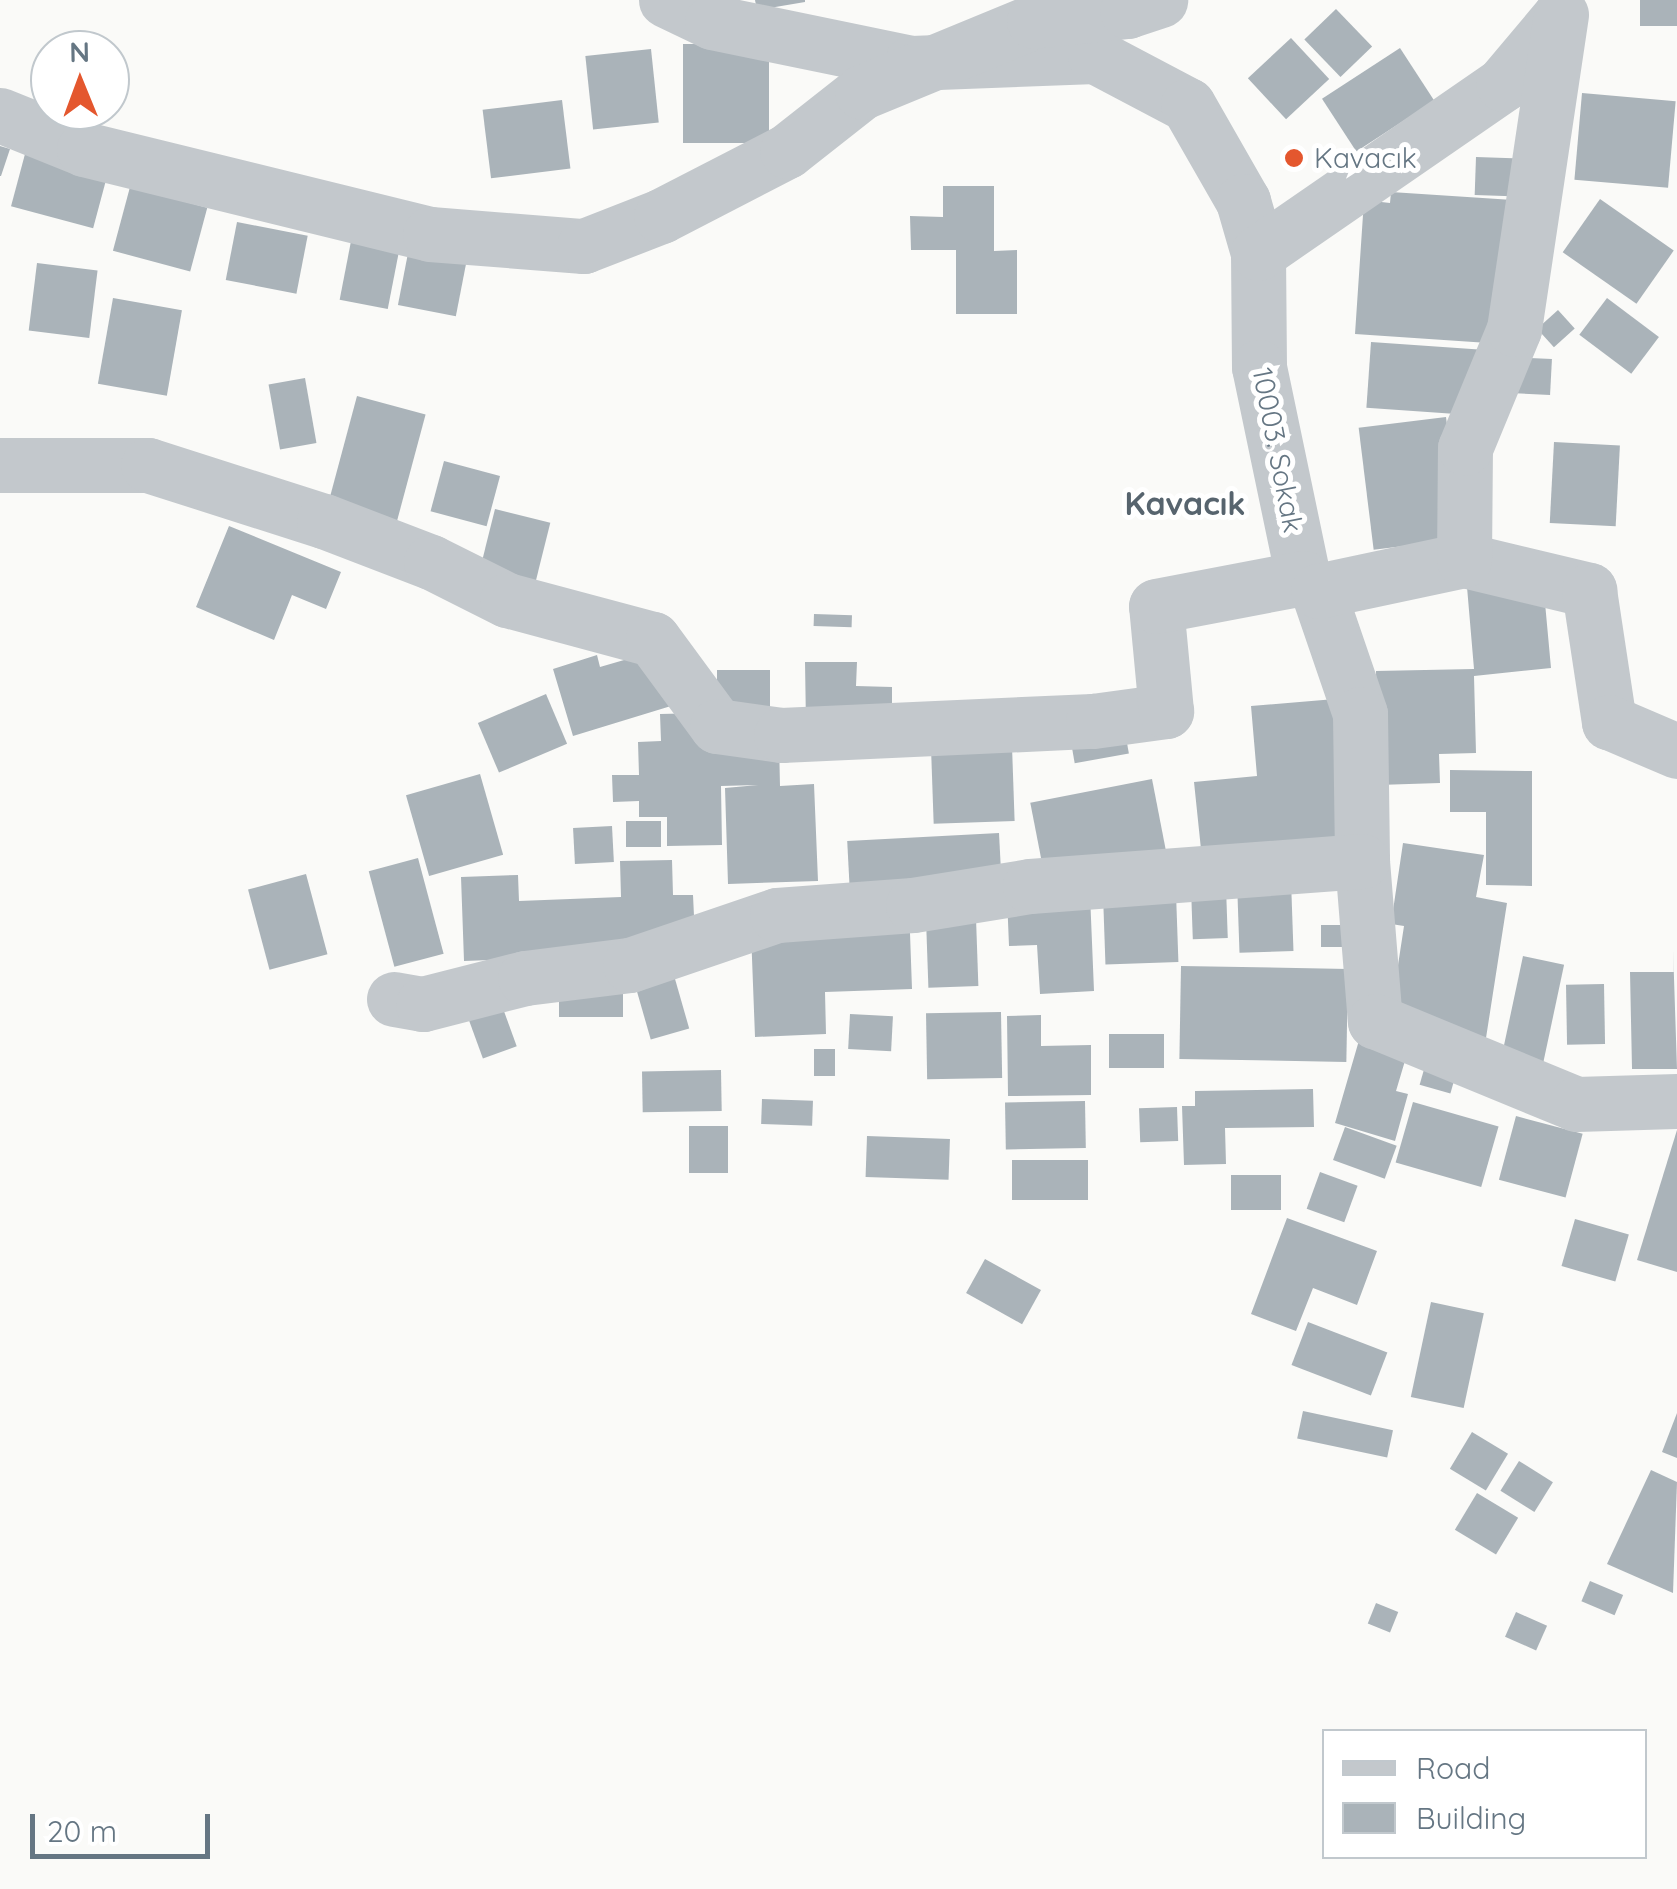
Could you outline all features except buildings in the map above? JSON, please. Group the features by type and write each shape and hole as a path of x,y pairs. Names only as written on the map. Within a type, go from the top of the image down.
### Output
{"street":[{"name":"10003. Sokak","path":"666,0 712,22 749,16 911,63 1095,56 1188,105 1244,202 1258,253 1259,367 1310,584 1360,714 1362,861 1375,1021 1576,1104 1677,1101"},
{"path":"0,115 84,149 430,234 584,246 661,216 787,151 862,92 1034,21 1126,11 1160,0"},
{"path":"1258,253 1503,84 1562,7"},
{"path":"1464,560 1465,448 1514,329 1562,7"},
{"path":"0,465 148,465 324,521 431,562 507,600 653,639 717,726 781,735 1093,721 1166,711 1156,606 1464,560 1589,590 1609,722 1677,751"},
{"path":"394,998 422,1004 525,978 630,964 778,915 914,905 1030,886 1362,861"}],"place":[{"name":"Kavacık","path":"1294,158"}],"district":[{"name":"Kavacık","path":"1185,503"}]}
